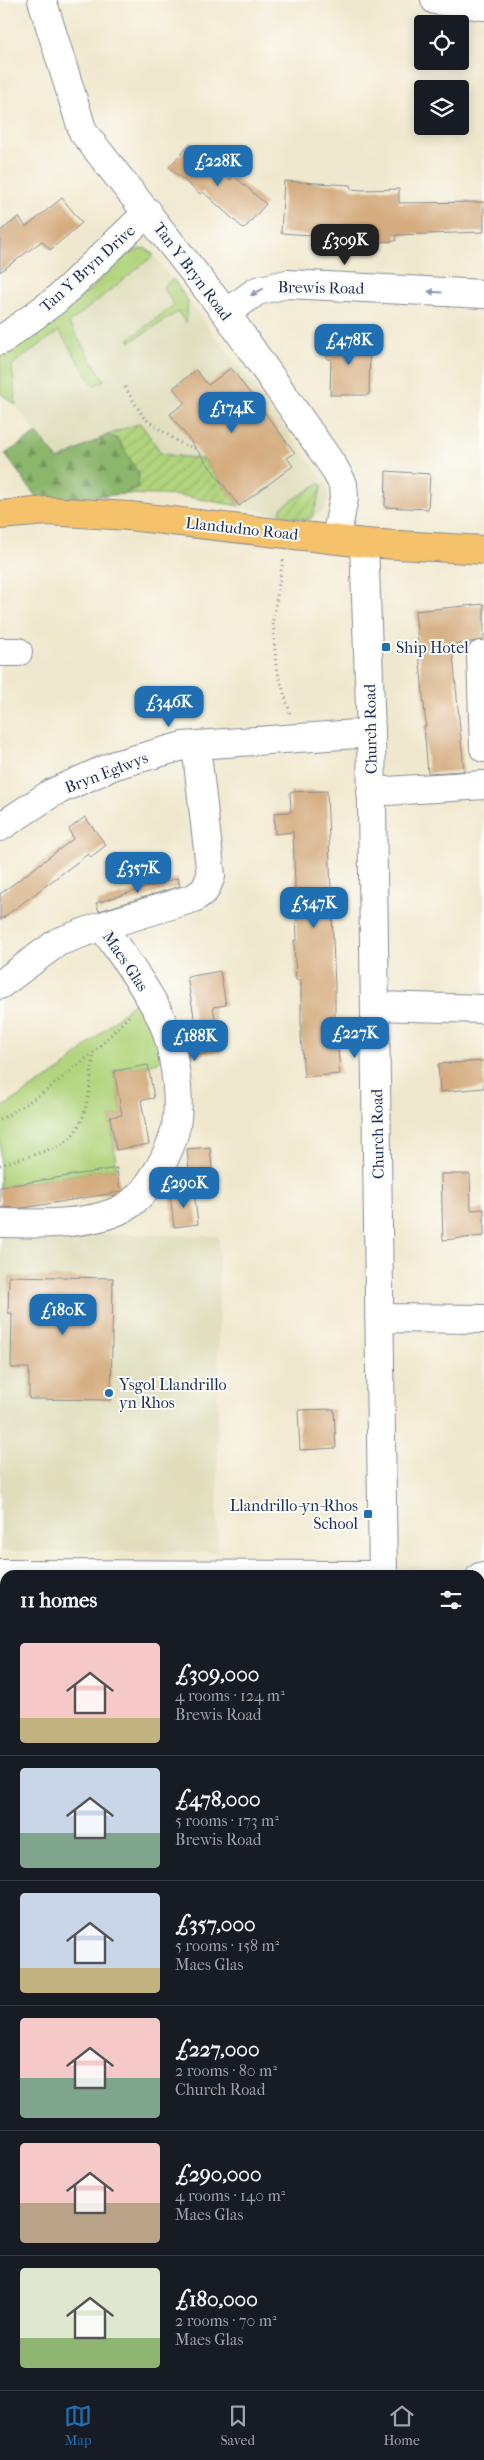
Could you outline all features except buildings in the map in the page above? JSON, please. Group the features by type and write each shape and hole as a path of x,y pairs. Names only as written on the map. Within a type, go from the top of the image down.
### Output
{"main road":[{"name":"Llandudno Road","path":"0,515 47,511 129,516 336,538 364,543 484,550"}],"street":[{"name":"Tan Y Bryn Road","path":"42,0 83,132 226,313 333,466 343,484 344,498 336,538"},
{"path":"435,0 484,6"},
{"name":"Tan Y Bryn Drive","path":"0,341 56,300 148,212"},
{"name":"Brewis Road","path":"226,313 257,291 287,284 484,294"},
{"name":"Church Road","path":"364,543 371,733 383,1570"},
{"path":"481,655 484,748"},
{"name":"Bryn Eglwys","path":"0,827 52,792 115,765 183,746 371,733"},
{"path":"102,926 194,898 205,890 211,876 196,745"},
{"path":"372,792 484,785"},
{"name":"Maes Glas","path":"0,985 58,942 102,926 162,1020 171,1050 177,1100 176,1127 163,1160 149,1185 126,1206 101,1215 77,1220 0,1223"},
{"path":"375,1006 484,1010"},
{"path":"380,1318 484,1319"}],"path":[{"path":"125,387 144,418 178,442 196,449"},
{"path":"287,533 273,620 276,666 297,738"},
{"path":"0,1120 46,1091 94,1052 149,997"},
{"path":"0,1166 63,1143 79,1124 88,1104 94,1052"}],"shaded area":[{"path":"150,250 322,478 328,491 328,499 324,509 316,516 307,520 182,496 124,494 57,460 16,405 11,355"},
{"name":"Ysgol Llandrillo yn Rhos","path":"0,1232 219,1236 217,1552 0,1551"}],"green space":[{"path":"145,248 154,255 69,323 104,380 94,386 59,331 12,365 16,405 0,393 0,353 79,299 118,262"},
{"path":"173,279 188,301 186,323 178,312 130,342 129,339 174,305 163,287"},
{"path":"140,423 162,454 203,459 239,506 182,496 124,494 138,487 139,474 118,439 107,435"},
{"path":"37,433 58,460 107,435 118,439 139,474 138,487 124,494 39,501 5,454"},
{"path":"319,483 322,486 312,518 307,520 282,515 280,512 282,507"},
{"path":"146,991 173,1057 148,1065 114,1071 122,1115 110,1117 117,1168 0,1187 0,1109 63,1068"}],"place":[{"name":"Ship Hotel","path":"386,647"},
{"name":"Ysgol Llandrillo yn Rhos","path":"109,1393"},
{"name":"Llandrillo-yn-Rhos School","path":"368,1514"}]}
